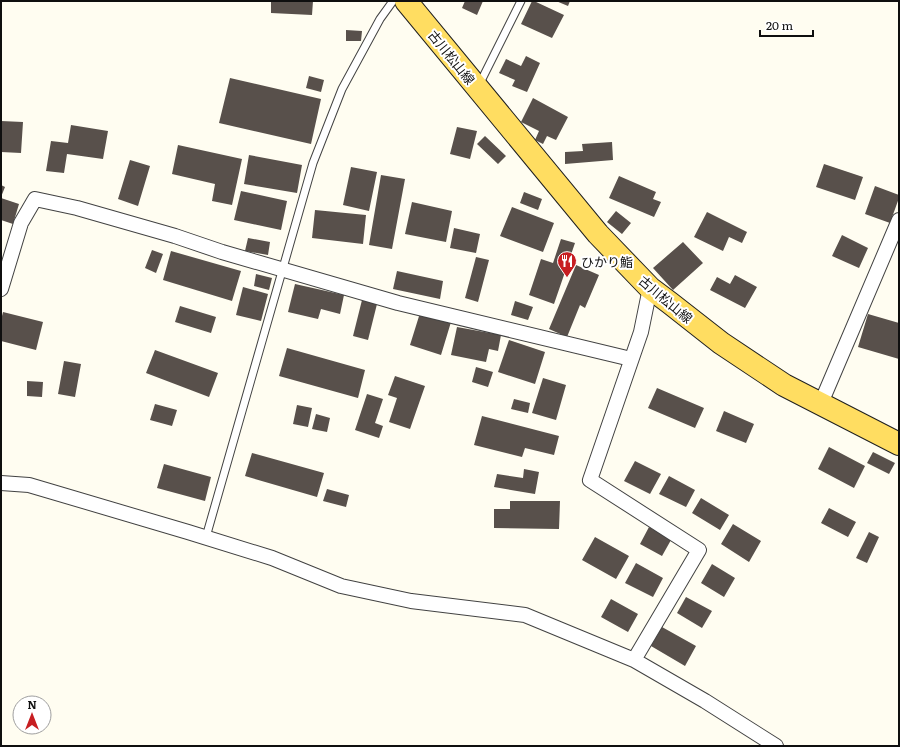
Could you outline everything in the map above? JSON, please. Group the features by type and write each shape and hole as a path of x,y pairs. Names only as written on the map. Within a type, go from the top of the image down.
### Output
{"main road":[{"name":"古川松山線","path":"406,1 598,234 650,288 721,343 784,385 899,444"}],"street":[{"path":"1,289 21,223 34,199 77,208 398,303 631,359"},
{"path":"821,403 899,220"},
{"path":"634,660 699,550 590,480 641,332 650,288"},
{"path":"1,483 29,485 206,537 272,558 341,586 411,601 525,615 634,660 705,701 776,746"}],"lane":[{"path":"206,537 313,163 342,89 380,19 393,1"},
{"path":"477,88 517,2"}],"building":[{"path":"271,1 313,1 312,15 271,13"},
{"path":"465,1 483,1 477,15 462,8"},
{"path":"532,1 564,15 552,38 521,24"},
{"path":"556,1 570,1 568,6"},
{"path":"346,30 362,31 361,41 346,41"},
{"path":"526,56 540,63 527,92 512,86 515,80 499,73 506,59 521,66"},
{"path":"309,76 324,80 321,92 306,88"},
{"path":"230,78 321,99 311,144 219,123"},
{"path":"533,98 568,117 556,140 547,136 543,144 535,140 539,131 521,122"},
{"path":"1,121 23,122 21,153 1,152"},
{"path":"71,125 108,131 103,159 67,154 64,173 46,171 51,141 68,143"},
{"path":"457,127 477,131 470,159 450,154"},
{"path":"485,136 506,156 498,164 477,144"},
{"path":"612,142 613,160 565,164 565,152 583,151 582,144"},
{"path":"178,145 242,159 232,205 212,201 215,184 172,174"},
{"path":"249,155 302,165 297,193 244,184"},
{"path":"130,160 150,166 138,206 118,199"},
{"path":"824,164 863,177 855,200 816,187"},
{"path":"351,167 377,172 369,211 343,205"},
{"path":"381,175 405,179 392,249 369,245"},
{"path":"619,176 656,192 653,199 661,202 654,217 609,198"},
{"path":"1,185 5,187 1,197"},
{"path":"875,186 899,195 890,223 865,214"},
{"path":"241,191 287,201 281,230 234,220"},
{"path":"524,192 542,199 538,210 520,203"},
{"path":"1,198 19,204 13,224 1,220"},
{"path":"412,202 452,211 446,242 405,234"},
{"path":"512,207 554,223 543,252 500,236"},
{"path":"315,210 366,215 363,244 312,238"},
{"path":"616,211 631,223 622,234 607,222"},
{"path":"707,212 747,232 742,243 729,237 723,251 694,237"},
{"path":"454,228 480,234 476,253 450,248"},
{"path":"842,235 868,248 859,268 832,256"},
{"path":"248,238 270,242 268,255 245,251"},
{"path":"561,239 575,243 554,304 529,295 541,259 553,263"},
{"path":"683,242 703,263 673,290 653,268"},
{"path":"152,250 163,254 156,273 145,268"},
{"path":"171,251 241,271 232,301 163,280"},
{"path":"476,257 489,260 478,302 465,298"},
{"path":"576,265 599,275 585,308 580,305 567,337 549,329"},
{"path":"397,271 443,281 440,299 393,289"},
{"path":"256,274 272,278 269,290 254,286"},
{"path":"735,275 757,287 745,308 710,290 717,277 730,284"},
{"path":"295,284 344,295 340,314 321,309 318,319 288,312"},
{"path":"243,287 268,294 261,321 236,315"},
{"path":"362,300 377,304 368,340 353,336"},
{"path":"515,301 533,307 528,320 511,315"},
{"path":"180,306 216,317 211,333 175,322"},
{"path":"3,312 43,322 36,350 1,341 1,320"},
{"path":"420,313 451,322 441,355 410,345"},
{"path":"868,314 899,323 899,359 858,347"},
{"path":"457,327 501,335 498,351 489,349 486,362 451,355"},
{"path":"509,340 545,352 535,384 498,372"},
{"path":"287,348 365,370 358,398 279,376"},
{"path":"155,350 218,373 209,397 146,373"},
{"path":"64,361 81,364 75,397 58,394"},
{"path":"476,367 493,372 488,387 472,382"},
{"path":"395,376 425,386 410,429 389,422 397,398 388,395"},
{"path":"543,378 566,385 556,420 532,413"},
{"path":"27,381 43,382 42,397 27,396"},
{"path":"657,388 704,408 695,428 648,408"},
{"path":"367,394 383,399 375,423 383,426 379,438 355,430"},
{"path":"514,399 530,403 528,413 511,409"},
{"path":"155,404 177,410 172,426 150,420"},
{"path":"297,405 312,408 308,427 293,424"},
{"path":"724,411 754,424 746,443 716,431"},
{"path":"316,414 330,418 327,432 312,429"},
{"path":"482,416 559,436 554,455 525,448 522,457 474,445"},
{"path":"829,447 865,466 854,488 818,469"},
{"path":"873,452 895,463 889,474 867,463"},
{"path":"252,453 324,473 317,497 245,476"},
{"path":"635,461 661,474 650,494 624,481"},
{"path":"164,464 211,477 205,501 157,488"},
{"path":"524,469 539,472 535,494 494,487 497,474 523,478"},
{"path":"669,476 695,490 686,507 659,494"},
{"path":"327,489 349,495 346,507 323,501"},
{"path":"701,498 729,515 720,530 692,513"},
{"path":"510,501 560,501 559,529 494,528 494,509 510,509"},
{"path":"829,508 856,522 848,537 821,523"},
{"path":"733,524 761,541 749,562 721,544"},
{"path":"649,527 671,540 662,556 640,544"},
{"path":"869,532 879,537 867,563 856,558"},
{"path":"595,537 629,556 616,579 582,560"},
{"path":"636,563 663,578 653,597 625,583"},
{"path":"712,564 735,578 724,597 701,583"},
{"path":"686,597 712,611 702,628 677,613"},
{"path":"611,599 638,614 628,632 601,617"},
{"path":"662,627 696,646 685,666 651,646"}],"place":[{"name":"ひかり鮨","path":"567,278"}]}
